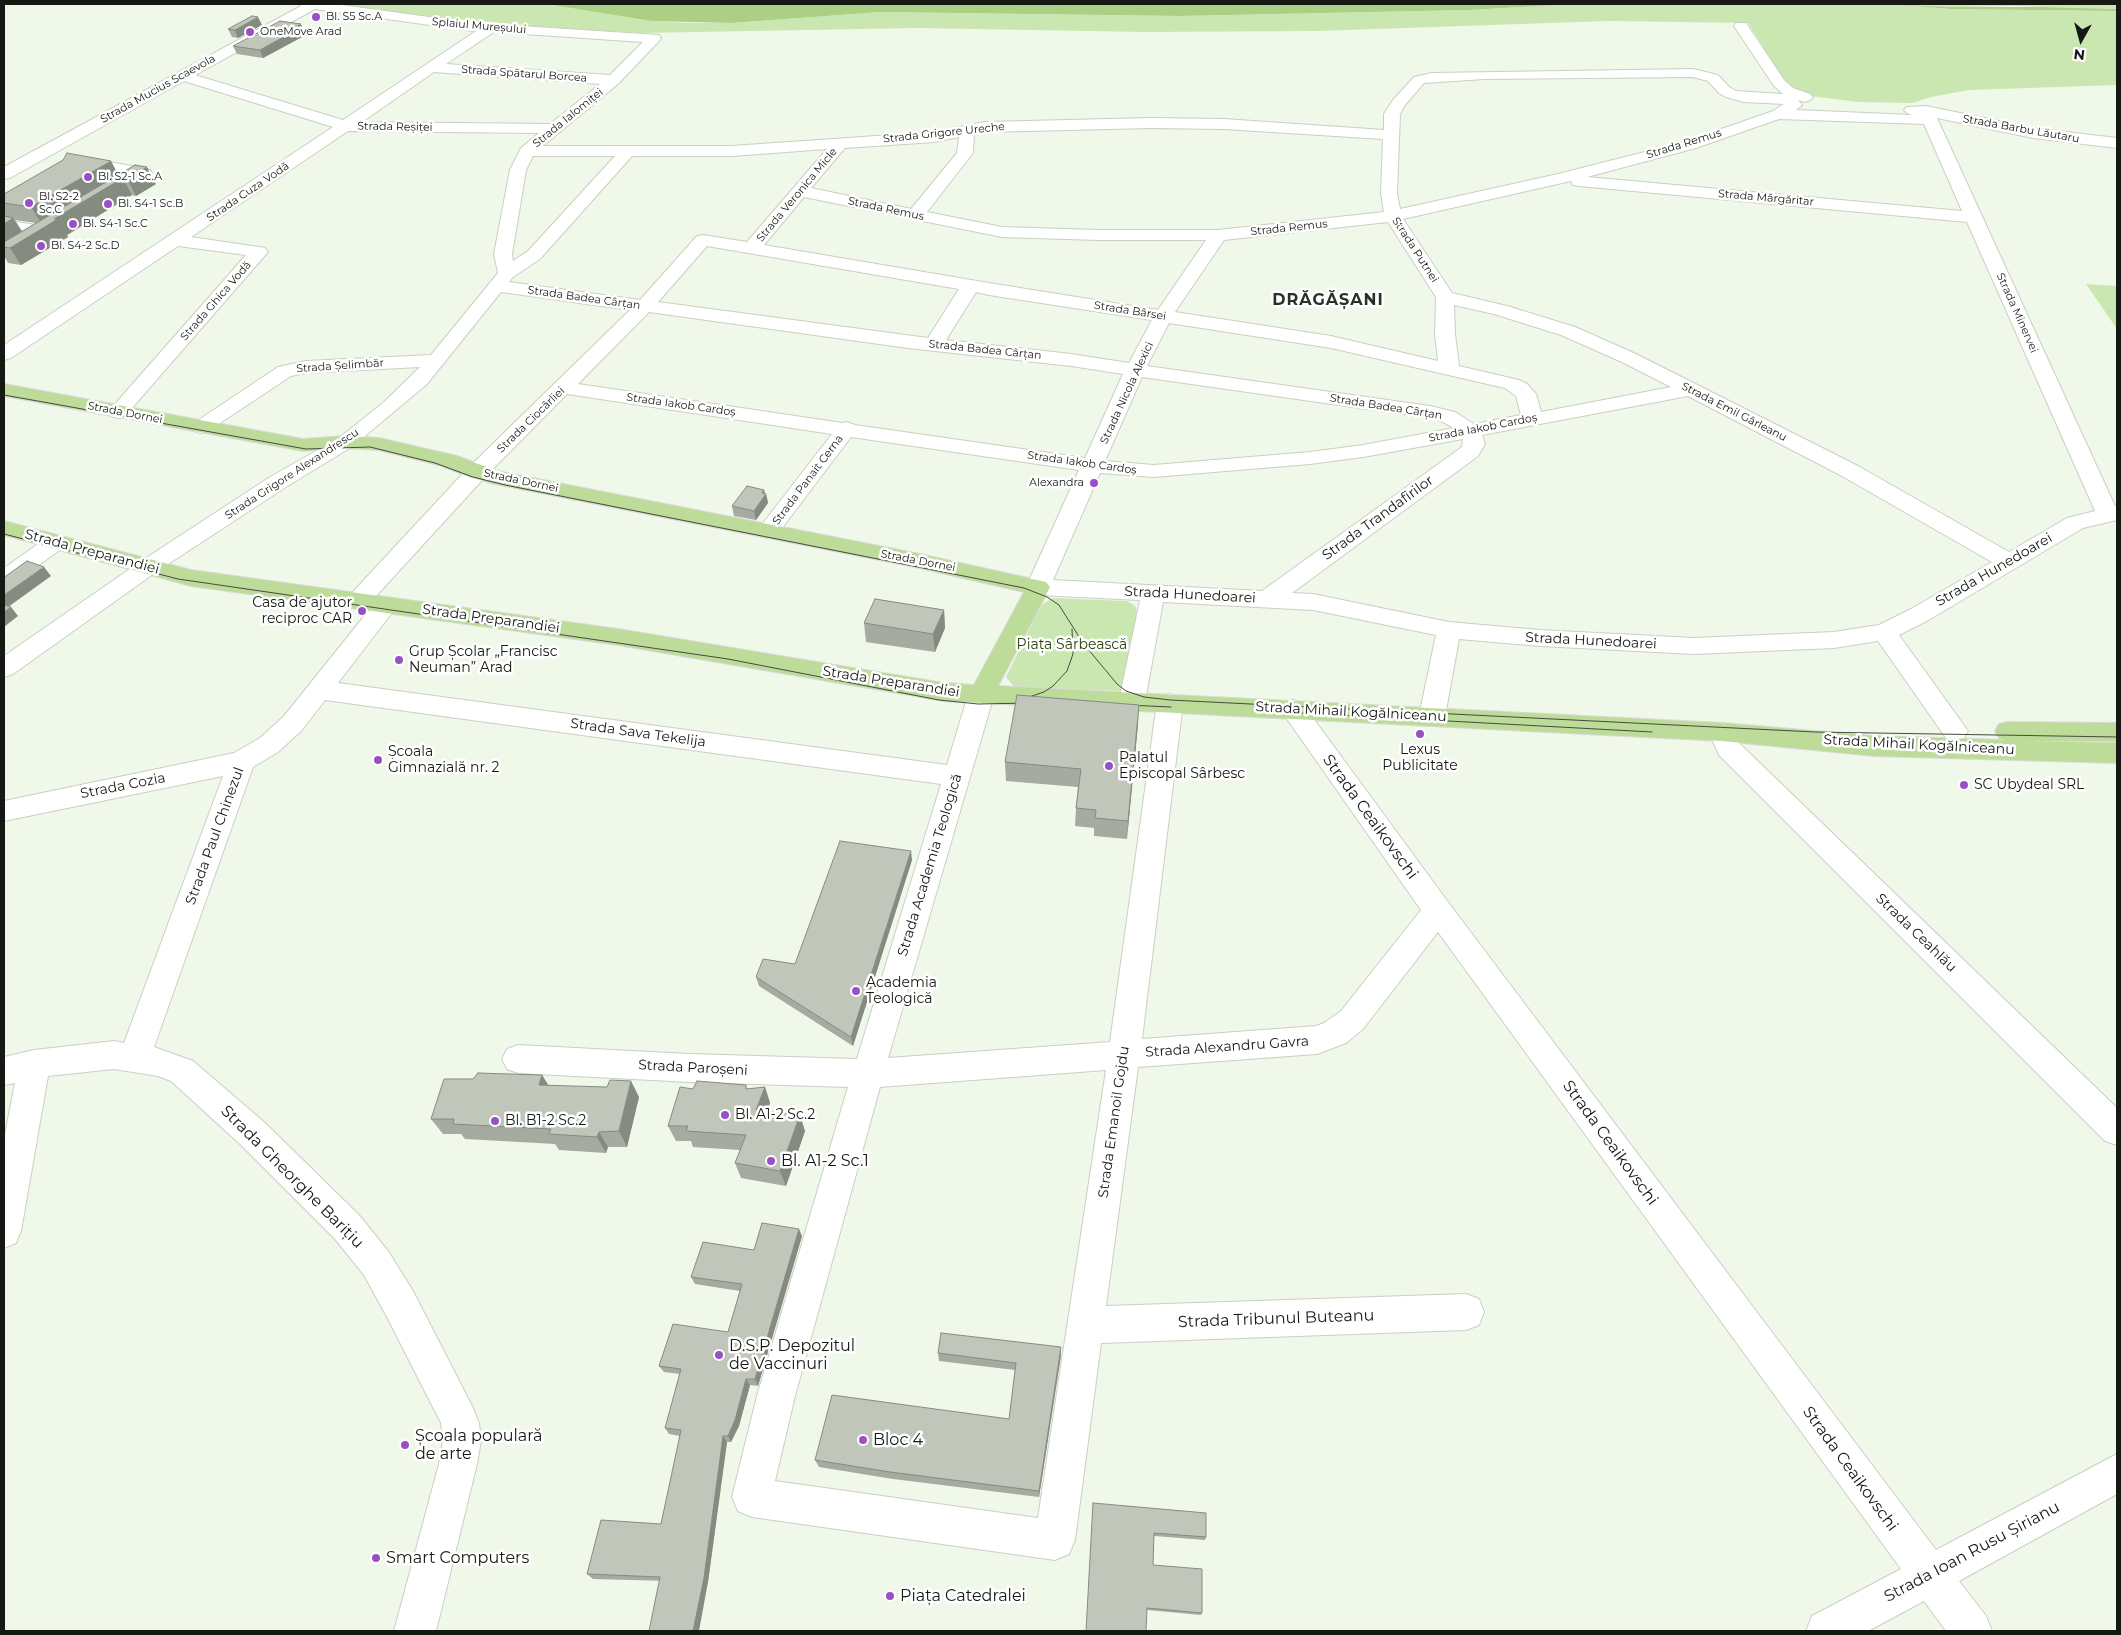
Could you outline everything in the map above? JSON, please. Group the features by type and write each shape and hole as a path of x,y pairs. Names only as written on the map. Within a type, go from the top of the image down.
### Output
{"main road":[{"name":"Strada Dornei","path":"4,390 303,445 346,442 379,444 449,461 477,472 1038,587"},
{"name":"Strada Preparandiei","path":"4,528 191,578 618,637 944,692 981,695"},
{"path":"981,695 1038,587"},
{"name":"Strada Mihail Kogălniceanu","path":"981,695 1293,709 1722,732 1874,746 2117,753"},
{"name":"Strada Mihail Kogălniceanu","path":"1722,732 1816,729 2117,732"}],"street":[{"name":"Splaiul Mureșului","path":"309,4 491,28 654,38"},
{"name":"Strada Mucius Scaevola","path":"4,174 309,4"},
{"path":"1741,26 1770,72 1788,91 1827,103 1928,115"},
{"name":"Strada Cuza Vodă","path":"4,354 434,68 491,28"},
{"name":"Strada Ialomiței","path":"501,279 503,254 518,170 527,151 614,80 654,38"},
{"name":"Strada Spătarul Borcea","path":"434,68 614,80"},
{"name":"Strada Putnei","path":"1449,369 1445,334 1445,297 1392,216 1389,193 1392,114 1398,103 1419,80 1432,77 1484,75 1701,74 1712,78 1731,94 1744,97 1780,98 1794,104 1773,115"},
{"name":"Strada Reșiței","path":"182,76 347,126 554,128"},
{"path":"1773,115 1928,115"},
{"name":"Strada Remus","path":"799,191 1002,232 1098,236 1218,235 1392,216 1559,179 1690,145 1773,115"},
{"name":"Strada Barbu Lăutaru","path":"1928,115 2033,133 2117,143"},
{"name":"Strada Minervei","path":"1928,115 1973,217 2113,514"},
{"name":"Strada Grigore Ureche","path":"527,151 732,151 934,137 996,126 1192,123 1391,135"},
{"path":"914,215 965,153 967,145 966,130"},
{"name":"Strada Veronica Micle","path":"752,248 841,143"},
{"name":"Strada Grigore Alexandrescu","path":"4,668 148,567 278,482 346,442 391,406 420,380 501,279 534,255 627,152"},
{"path":"102,166 144,173 111,193"},
{"name":"Strada Mărgăritar","path":"1559,179 1973,217"},
{"path":"4,241 24,245 78,213"},
{"path":"4,225 45,232"},
{"name":"Strada Nicola Alexici","path":"1038,587 1136,370 1163,316 1218,235"},
{"name":"Strada Ghica Vodă","path":"118,412 259,252 176,240"},
{"name":"Strada Bârsei","path":"703,240 1331,342 1449,369 1520,388 1526,394 1532,418"},
{"name":"Strada Ciocârliei","path":"358,601 477,472 644,307 703,240"},
{"path":"503,254 534,255"},
{"name":"Strada Badea Cârțan","path":"501,279 644,307 933,345 1071,360 1430,412 1448,416 1470,431"},
{"path":"933,345 971,285"},
{"name":"Strada Emil Gârleanu","path":"1445,297 1500,310 1568,331 1629,358 1850,471 2008,561"},
{"name":"Strada Șelimbăr","path":"201,427 286,371 306,367 437,360"},
{"name":"Strada Iakob Cardoș","path":"564,388 847,428 1093,466 1154,471 1300,459 1363,451 1689,390"},
{"name":"Strada Panait Cerna","path":"768,531 847,428"},
{"name":"Strada Trandafirilor","path":"1268,599 1470,451 1474,444 1470,431"},
{"name":"Strada Hunedoarei","path":"1038,587 1268,599 1337,606 1449,630 1540,638 1694,646 1834,640 1884,632 1919,615 2075,523 2113,514"},
{"path":"4,579 56,542"},
{"path":"1132,701 1153,594"},
{"name":"Strada Paul Chinezul","path":"135,1057 242,761 256,754 280,736 320,690 386,605"},
{"path":"1432,716 1449,630"},
{"path":"1884,632 1955,731"},
{"name":"Strada Sava Tekelija","path":"320,690 957,776"},
{"name":"Strada Academia Teologică","path":"981,695 868,1074 776,1396 752,1497 1055,1540"},
{"name":"Strada Emanoil Gojdu","path":"1055,1540 1124,1055 1170,703"},
{"name":"Strada Ceaikovschi","path":"1293,709 1438,910 1971,1631"},
{"name":"Strada Ceahlău","path":"1722,732 1728,748 2117,1130"},
{"name":"Strada Cozia","path":"4,811 242,761"},
{"name":"Strada Alexandru Gavra","path":"868,1074 1317,1040 1335,1033 1352,1020 1438,910"},
{"name":"Strada Gheorghe Barițiu","path":"19,1068 114,1056 135,1057 159,1062 182,1071 252,1133 347,1228 376,1262 454,1408 460,1422 462,1440 458,1464 415,1631"},
{"name":"Strada Paroșeni","path":"518,1059 690,1068 868,1074"},
{"path":"4,1231 19,1068"},
{"name":"Strada Tribunul Buteanu","path":"1085,1325 1466,1312"},
{"name":"Strada Ioan Rusu Șirianu","path":"1826,1631 2117,1473"}],"green space":[{"path":"342,4 546,4 651,21 692,23 731,23 881,12 1180,16 1469,10 1576,4 1890,4 1950,9 2117,11 2117,85 1969,90 1931,97 1912,103 1858,102 1810,96 1790,89 1748,23 1609,21 1317,31 1145,32 917,28 641,33 507,25 423,17"},
{"path":"1902,4 2117,4 2117,9 2015,6 1950,7"},
{"path":"2086,284 2117,286 2117,329"},
{"name":"Piața Sârbească","path":"1053,598 1127,601 1135,606 1138,614 1129,680 1121,691 1016,689 1006,677 1041,605"}],"shaded area":[{"path":"546,4 1576,4 1469,10 1180,16 881,12 731,23 651,21"},
{"path":"1890,4 1950,7 2117,9 2117,11 1950,9"}],"building":[{"path":"252,16 258,17 235,30 228,29"},
{"path":"280,21 301,24 293,28 298,29 260,50 233,46"},
{"path":"67,153 111,161 31,207 4,203 4,194 63,160"},
{"path":"135,165 147,167 127,179 123,178 10,248 4,247 4,242"},
{"path":"4,216 13,218 4,224"},
{"path":"747,486 764,490 762,493 766,494 754,511 732,506"},
{"path":"27,561 44,567 4,595 4,577"},
{"path":"875,599 944,610 933,634 864,623"},
{"path":"4,605 11,607 4,612"},
{"name":"Palatul Episcopal Sârbesc","path":"1017,695 1139,705 1128,821 1095,818 1096,810 1076,808 1081,769 1005,762"},
{"path":"840,841 911,851 851,1037 756,977 763,959 795,964"},
{"path":"478,1073 542,1075 539,1085 607,1087 610,1080 631,1081 619,1131 599,1132 597,1137 549,1134 551,1129 453,1124 454,1119 431,1119 444,1079 473,1079"},
{"path":"697,1081 746,1085 746,1089 765,1087 756,1110 800,1115 780,1171 735,1163 746,1135 686,1131 688,1126 668,1126 680,1087 693,1089"},
{"path":"762,1223 799,1229 755,1379 746,1379 735,1420 728,1436 723,1436 704,1578 693,1631 649,1631 660,1577 587,1574 601,1520 661,1524 681,1430 665,1428 681,1369 659,1366 673,1324 728,1332 742,1284 691,1277 703,1242 754,1250"},
{"path":"941,1333 1061,1347 1039,1491 890,1472 815,1460 832,1395 1009,1419 1016,1363 938,1353"},
{"path":"1093,1503 1206,1513 1206,1537 1154,1533 1153,1565 1202,1569 1202,1613 1147,1608 1146,1631 1086,1631"}],"tram line":[{"path":"4,395 306,449 370,447 435,463 473,477 505,485 1024,588 1047,597 1059,605 1083,643 1117,684 1126,691 1144,697 1170,700 1815,732 2117,737"},
{"path":"4,534 178,579 728,659 939,700 978,704 1031,703"},
{"path":"1020,700 1044,692 1053,686 1067,671 1073,654 1072,629"},
{"path":"1126,705 1171,707"},
{"path":"1263,711 1652,732"}],"place":[{"name":"Bl. S5 Sc.A","path":"316,17"},
{"name":"OneMove Arad","path":"250,32"},
{"name":"Bl. S2-1 Sc.A","path":"88,177"},
{"name":"Bl. S2-2 Sc.C","path":"29,203"},
{"name":"Bl. S4-1 Sc.B","path":"108,204"},
{"name":"Bl. S4-1 Sc.C","path":"73,224"},
{"name":"Bl. S4-2 Sc.D","path":"41,246"},
{"name":"Alexandra","path":"1094,483"},
{"name":"Casa de ajutor reciproc CAR","path":"362,611"},
{"name":"Grup Școlar „Francisc Neuman” Arad","path":"399,660"},
{"name":"Lexus Publicitate","path":"1420,734"},
{"name":"Școala Gimnazială nr. 2","path":"378,760"},
{"name":"Palatul Episcopal Sârbesc","path":"1109,766"},
{"name":"SC Ubydeal SRL","path":"1964,785"},
{"name":"Academia Teologică","path":"856,991"},
{"name":"Bl. A1-2 Sc.2","path":"725,1115"},
{"name":"Bl. B1-2 Sc.2","path":"495,1121"},
{"name":"Bl. A1-2 Sc.1","path":"771,1161"},
{"name":"D.S.P. Depozitul de Vaccinuri","path":"719,1355"},
{"name":"Bloc 4","path":"863,1440"},
{"name":"Școala populară de arte","path":"405,1445"},
{"name":"Smart Computers","path":"376,1558"},
{"name":"Piața Catedralei","path":"890,1596"}],"district":[{"name":"DRĂGĂȘANI","path":"1328,300"}]}
